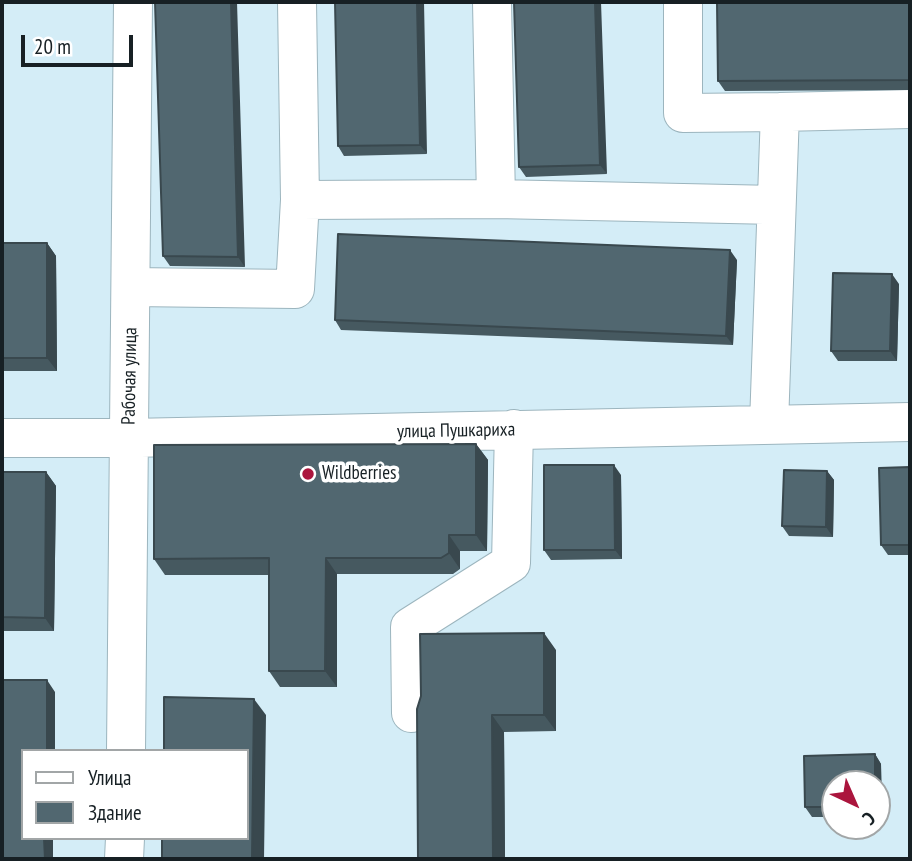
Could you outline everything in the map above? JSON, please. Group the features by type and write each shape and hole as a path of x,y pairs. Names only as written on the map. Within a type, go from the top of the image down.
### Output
{"street":[{"name":"Рабочая улица","path":"126,749 133,2"},
{"path":"132,287 295,289 300,200 297,2"},
{"path":"492,2 496,199"},
{"path":"683,2 683,113 910,109"},
{"path":"769,424 779,112"},
{"path":"300,200 496,199 776,205"},
{"name":"улица Пушкариха","path":"2,438 129,438 910,422"},
{"path":"411,713 410,627 511,563 514,429"},
{"path":"124,859 125,840"}],"building":[{"path":"155,2 231,2 238,257 163,256"},
{"path":"335,2 417,2 420,145 338,146"},
{"path":"514,2 595,2 600,165 519,167"},
{"path":"910,2 910,80 718,81 717,3"},
{"path":"338,234 730,250 726,336 335,320"},
{"path":"2,243 47,243 47,358 2,358"},
{"path":"833,273 892,274 890,351 831,351"},
{"path":"476,444 476,535 449,535 449,553 441,558 326,558 325,671 269,671 269,558 154,559 154,445"},
{"path":"544,465 614,465 615,550 544,550"},
{"path":"910,467 910,545 881,545 879,468"},
{"path":"784,470 827,471 826,527 782,526"},
{"path":"2,472 46,472 45,618 2,617"},
{"path":"544,633 544,715 492,715 493,859 418,859 417,709 421,696 420,634"},
{"path":"2,680 47,680 47,749 21,749 21,840 44,840 45,859 2,859"},
{"path":"164,697 254,699 252,859 162,859 162,840 248,840 248,749 164,749"},
{"path":"875,754 875,770 821,770 821,807 805,807 804,756"}],"place":[{"name":"Wildberries","path":"308,474"}]}
